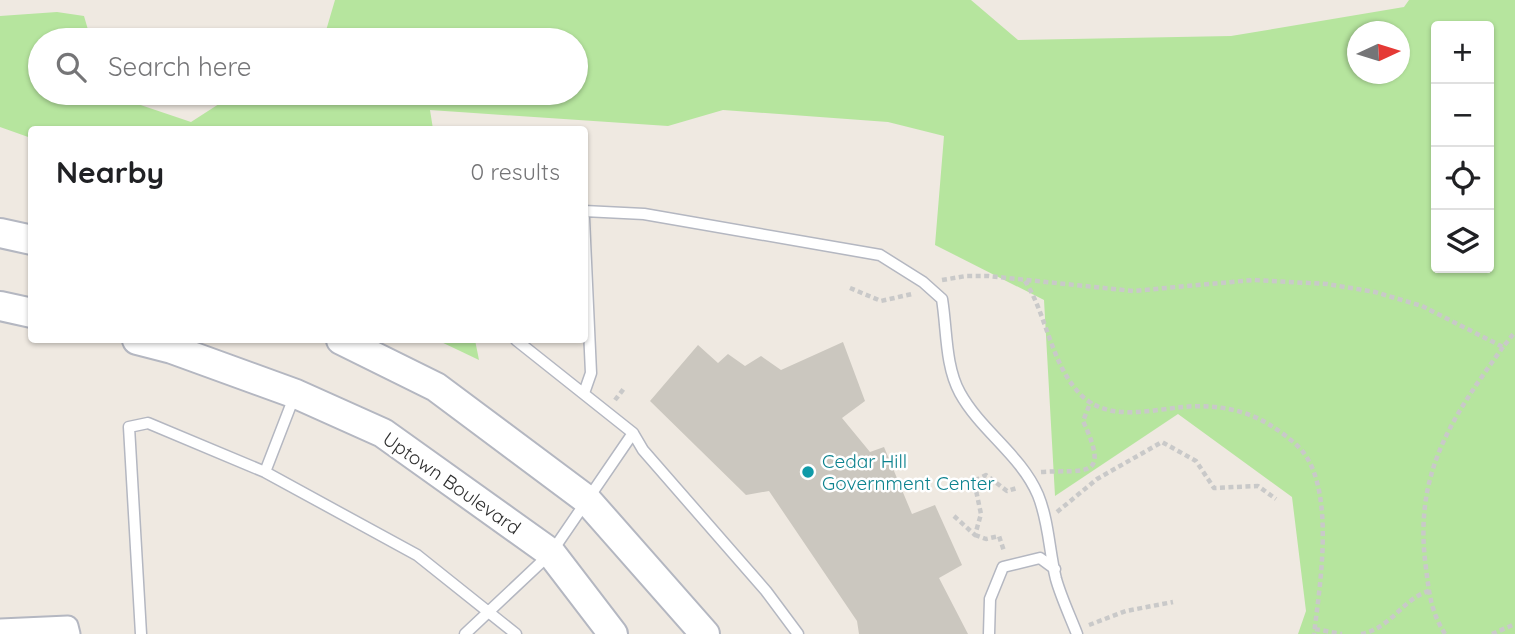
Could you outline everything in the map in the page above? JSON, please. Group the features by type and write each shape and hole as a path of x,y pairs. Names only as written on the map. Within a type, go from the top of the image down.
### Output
{"street":[{"path":"0,233 28,239"},
{"path":"0,306 28,312"},
{"name":"Uptown Boulevard","path":"149,343 296,394 383,433 551,553 613,634"},
{"path":"347,343 436,387 586,499 705,634"},
{"path":"0,629 69,630"}],"lane":[{"path":"588,211 644,214 880,255 923,282 942,299 950,364 959,392 984,426 1020,464 1037,494 1046,522 1055,569 1076,632"},
{"path":"584,393 591,373 588,307"},
{"path":"520,343 632,433 643,450 766,591 798,634"},
{"path":"265,472 296,394"},
{"path":"142,634 130,427 148,423 265,472 417,555 516,634"},
{"path":"465,634 551,553 632,433"},
{"path":"989,634 990,599 1003,567 1040,558 1055,569"}],"path":[{"path":"939,281 966,276 1133,291 1253,280 1327,284 1375,292 1422,306 1503,347"},
{"path":"1025,280 1038,301 1064,370 1082,395 1104,409 1127,413 1204,405 1236,411 1262,420 1303,451 1313,469 1321,498 1315,631 1342,634"},
{"path":"850,288 881,301 898,300 918,291"},
{"path":"1445,634 1432,614 1429,591 1423,504 1428,479 1460,406 1515,332"},
{"path":"615,401 625,387"},
{"path":"1046,522 1097,479 1162,442 1196,461 1214,488 1258,486 1276,499"},
{"path":"975,535 986,539 999,536"},
{"path":"1362,634 1392,621 1417,595 1429,591"},
{"path":"1076,632 1126,611 1173,602"},
{"path":"1492,634 1515,624"}],"green space":[{"path":"335,0 971,0 1018,40 1231,36 1404,7 1409,0 1515,0 1515,634 1298,634 1306,611 1292,497 1178,414 1055,496 1044,300 935,245 944,136 888,122 723,110 668,126 430,110 433,126 28,126 28,137 0,127 0,16 57,12 84,16 88,28 28,28 28,105 141,105 191,122 217,105 588,105 588,28 327,28"},
{"path":"443,343 476,343 479,360"}],"building":[{"name":"Cedar Hill Government Center","path":"843,342 865,401 842,418 870,452 884,447 912,514 935,505 962,565 939,578 968,634 859,634 857,621 769,491 746,495 650,401 698,345 718,363 728,354 745,366 761,356 781,370"}],"place":[{"name":"Cedar Hill Government Center","path":"808,472"}]}
